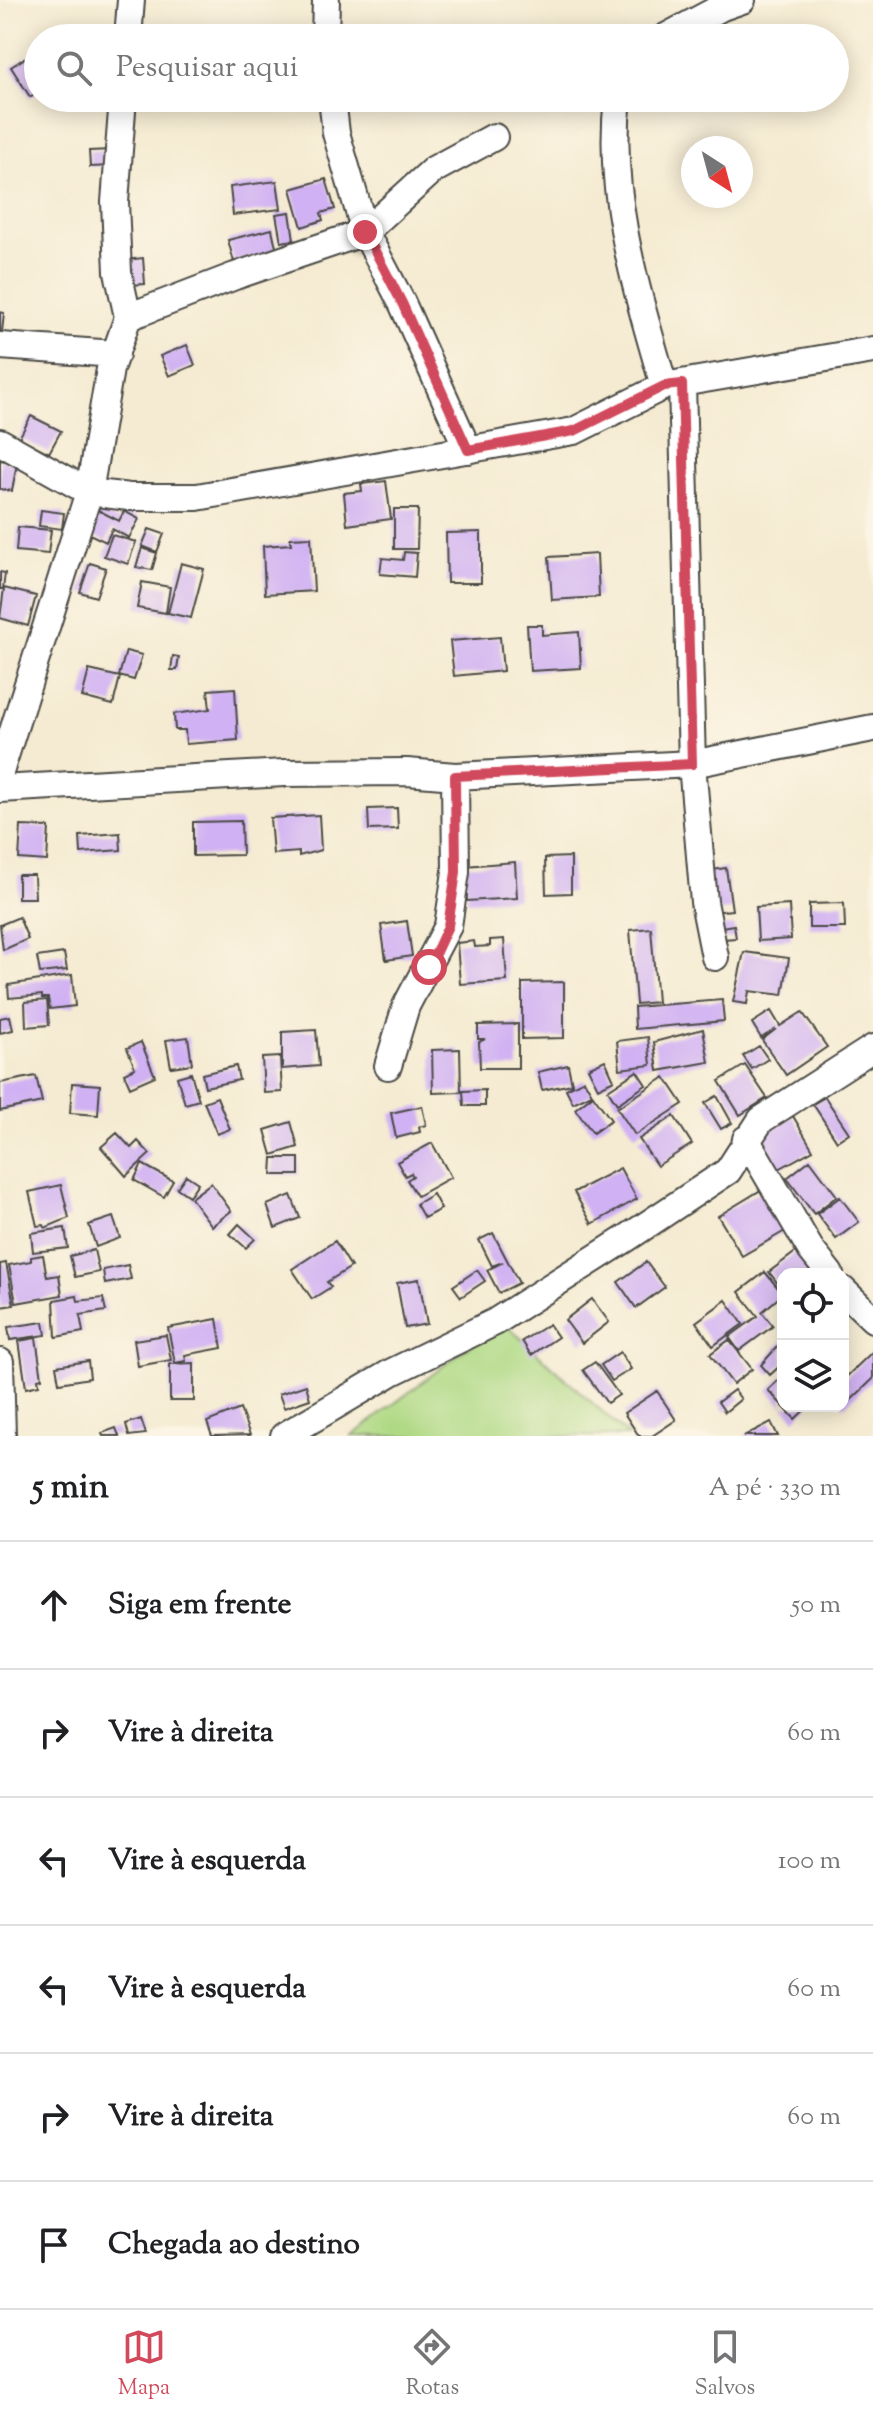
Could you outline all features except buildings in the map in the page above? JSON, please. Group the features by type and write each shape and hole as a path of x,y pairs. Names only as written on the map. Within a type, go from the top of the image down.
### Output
{"street":[{"path":"129,24 131,0"},
{"path":"325,24 326,0"},
{"path":"690,24 742,0"},
{"path":"0,772 89,492 116,354 128,317 118,272 115,202 122,112"},
{"path":"334,112 339,146 365,232 402,303 468,450"},
{"path":"617,112 615,154 633,278 673,385 692,764 700,872 715,957"},
{"path":"128,317 365,232 433,170 494,137"},
{"path":"0,346 116,354"},
{"path":"0,442 89,492 129,497 197,497 574,431 673,385 873,350"},
{"path":"0,789 284,773 407,772 455,776 692,764 873,728"},
{"path":"388,1066 406,1006 448,926 456,872 455,776"},
{"path":"284,1436 392,1372 495,1322 627,1238 728,1171 761,1120 873,1048"},
{"path":"746,1139 811,1250 825,1268"},
{"path":"849,1296 873,1319"},
{"path":"0,1362 2,1436"}],"green space":[{"path":"502,1321 629,1436 352,1436"}],"route":[{"path":"365,232 402,303 468,450 574,431 664,386 682,384 692,764 455,776 456,872 448,926 429,967"}]}
